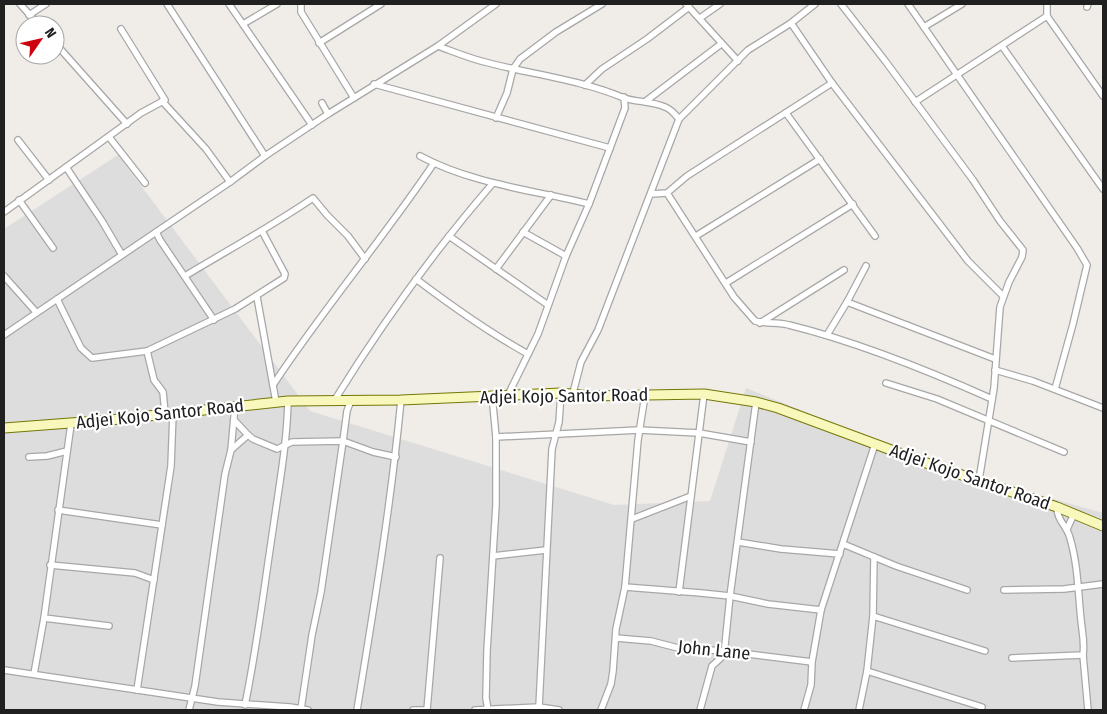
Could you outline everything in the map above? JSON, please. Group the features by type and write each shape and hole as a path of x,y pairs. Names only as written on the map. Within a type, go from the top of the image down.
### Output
{"street":[{"path":"20,4 30,14 46,4"},
{"path":"168,4 265,156"},
{"path":"229,4 312,125"},
{"path":"243,24 277,4"},
{"path":"301,4 301,12 354,98"},
{"path":"319,43 381,4"},
{"path":"4,335 230,182 265,156 374,84 438,46 496,4"},
{"path":"496,118 507,93 513,69 528,52 602,4"},
{"path":"700,18 720,4"},
{"path":"573,393 581,362 598,330 679,119 748,50 791,23 815,4"},
{"path":"841,4 916,102 1000,221 1023,250 1022,257 1003,296 1000,307 992,399 979,480"},
{"path":"908,4 1078,248 1087,265 1055,389"},
{"path":"924,28 962,4"},
{"path":"1047,4 1047,16 1103,96"},
{"path":"585,85 602,69 647,39 688,5 738,61"},
{"path":"916,102 1047,16"},
{"path":"791,23 832,83 968,260 1003,296"},
{"path":"4,212 165,98 121,29"},
{"path":"646,101 721,44"},
{"path":"438,46 479,61 585,85 619,94 624,98 646,101 666,107 674,112 679,119"},
{"path":"1002,46 1103,189"},
{"path":"65,54 127,124"},
{"path":"650,194 667,193 687,176 832,83"},
{"path":"374,84 610,148"},
{"path":"508,395 528,354 566,256 589,204 625,108 624,98"},
{"path":"162,101 206,149 230,182"},
{"path":"322,103 328,114"},
{"path":"786,112 875,236"},
{"path":"108,137 145,183"},
{"path":"18,140 49,180"},
{"path":"420,156 434,163 492,183 551,194 589,204"},
{"path":"696,236 820,160"},
{"path":"273,386 314,325 365,259 434,163"},
{"path":"66,168 102,221 122,255"},
{"path":"334,401 385,320 492,183"},
{"path":"667,193 752,320 786,324 827,335 992,399"},
{"path":"496,269 551,194"},
{"path":"185,276 277,223 313,198 348,236 365,259"},
{"path":"19,200 54,248"},
{"path":"726,283 853,204"},
{"path":"58,299 81,348 92,358 147,351 214,320 257,296 285,276 262,230"},
{"path":"156,232 214,320"},
{"path":"523,232 566,256"},
{"path":"450,236 548,305"},
{"path":"827,335 866,266"},
{"path":"760,322 844,270"},
{"path":"4,276 36,312"},
{"path":"416,279 464,315 528,354"},
{"path":"257,296 276,402"},
{"path":"847,302 995,359"},
{"path":"137,690 172,460 169,413 163,392 154,380 147,351"},
{"path":"995,370 1055,389 1103,408"},
{"path":"886,383 937,399 1064,452"},
{"path":"540,708 552,449 557,434 561,393"},
{"name":"Adjei Kojo Santor Road","path":"4,429 71,424 288,401 401,400 561,393 590,396 704,394 756,402 1057,507 1103,526"},
{"path":"679,592 704,394"},
{"path":"488,710 486,698 487,652 494,556 496,437 492,395"},
{"path":"601,710 611,684 616,654 618,616 625,587 639,430 645,395"},
{"path":"4,670 191,698 305,710 312,635 344,441 347,411 351,400"},
{"path":"357,710 382,556 396,457 401,400"},
{"path":"245,705 257,639 285,446 288,401"},
{"path":"700,710 712,666 717,660 722,658 725,651 730,596 756,402"},
{"path":"189,710 195,686 224,474 231,450 235,406"},
{"path":"234,420 253,439 277,449 292,442 344,441 373,452 396,457"},
{"path":"34,674 44,618 50,564 71,424"},
{"path":"496,437 639,430 699,432 751,442"},
{"path":"231,450 248,435"},
{"path":"804,710 810,685 821,610 875,444"},
{"path":"29,456 47,456 67,451"},
{"path":"632,519 691,496"},
{"path":"1057,507 1059,519 1067,529 1074,552 1084,638 1083,655 1088,710"},
{"path":"58,510 162,525"},
{"path":"1067,529 1074,514"},
{"path":"738,542 781,549 840,554"},
{"path":"843,544 967,590"},
{"path":"494,556 546,550"},
{"path":"859,710 867,671 873,616 874,557"},
{"path":"413,710 427,710 440,558"},
{"path":"50,564 134,573 154,580"},
{"path":"1004,590 1054,590 1103,584"},
{"path":"625,587 730,596 768,604 821,610"},
{"path":"873,616 985,651"},
{"path":"44,618 109,626"},
{"name":"John Lane","path":"616,638 651,641 678,648 725,651 812,662"},
{"path":"1012,658 1083,655"},
{"path":"867,671 982,707"},
{"path":"475,710 540,708 559,710"}],"shaded area":[{"path":"118,155 310,411 614,505 710,501 746,388 947,469 1103,513 1103,710 4,710 4,229"}]}
